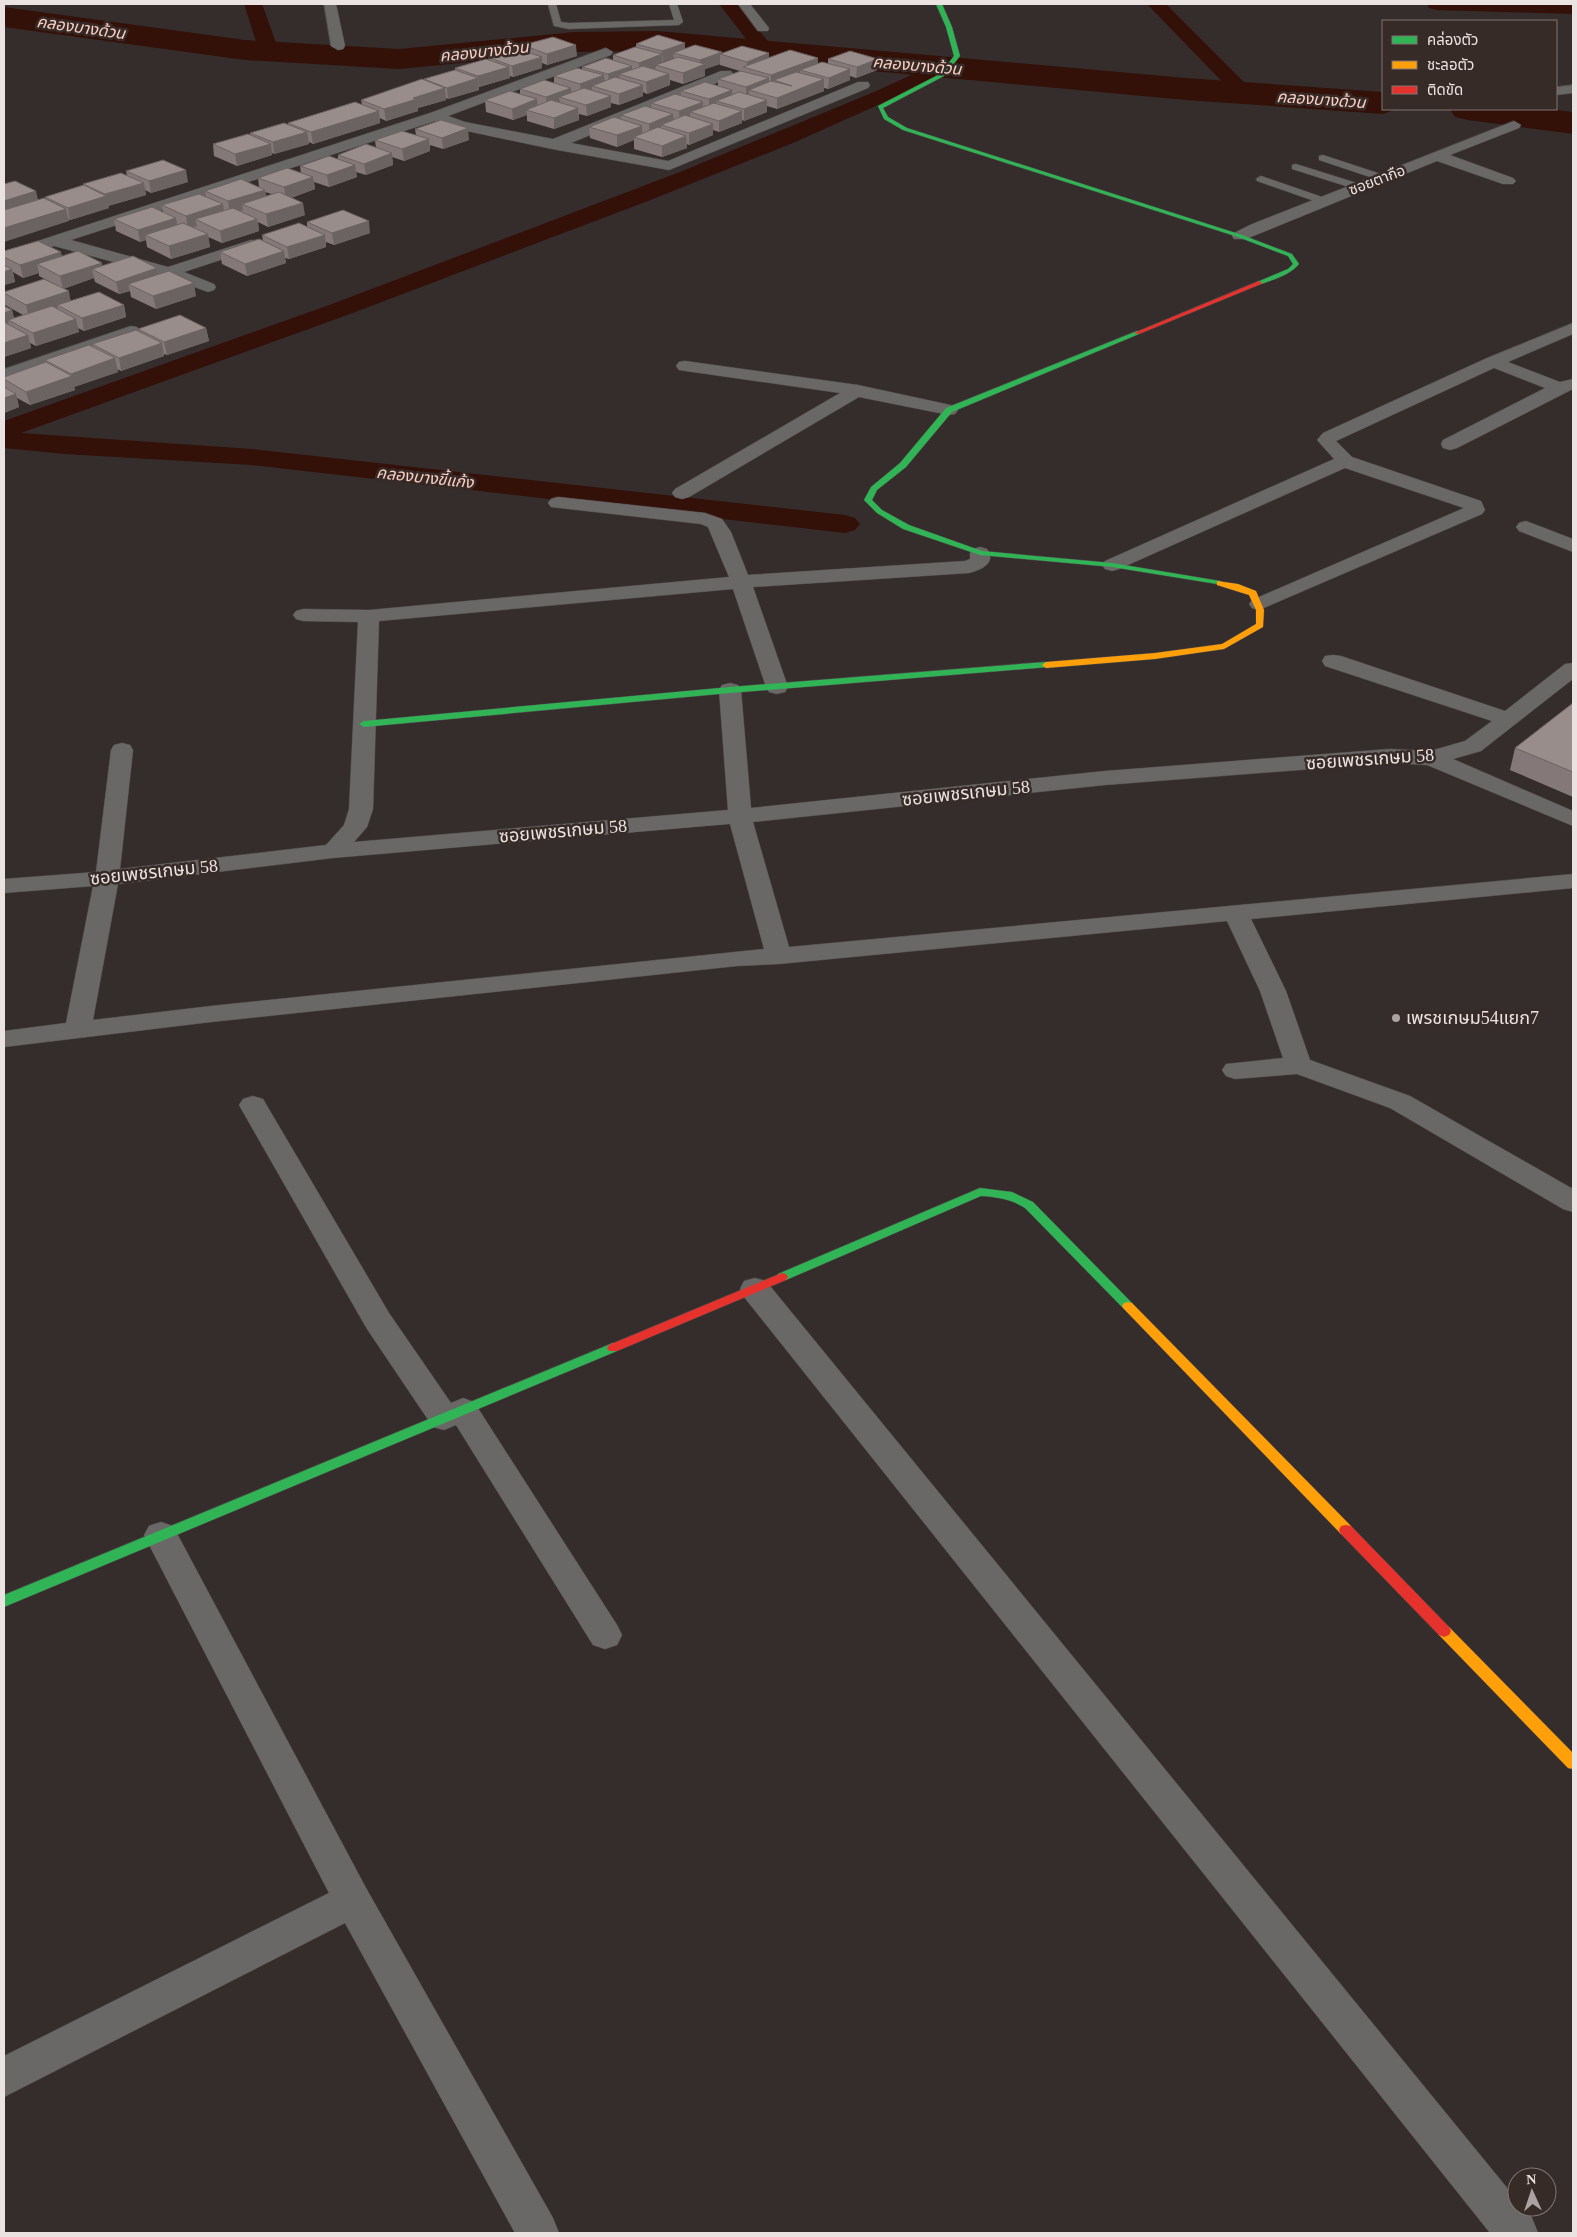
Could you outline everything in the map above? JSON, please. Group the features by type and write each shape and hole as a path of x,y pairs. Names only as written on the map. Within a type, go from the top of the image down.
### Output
{"street":[{"path":"330,4 338,46"},
{"path":"744,4 763,28"},
{"path":"364,724 730,690 1155,656 1224,646 1260,625 1259,604 1253,593 1235,586 1112,565 980,553 969,546 916,532 876,512 868,500 874,489 903,465 949,410 1290,270 1296,264 1290,255 1240,236 905,129 881,113 880,108 885,103 942,75 957,56 939,4"},
{"path":"4,257 435,116 606,52"},
{"path":"552,145 726,74"},
{"path":"435,116 462,126 552,145 669,166 863,85"},
{"path":"1557,91 1573,89"},
{"name":"ซอยตากือ","path":"1240,236 1514,125"},
{"path":"1438,156 1508,181"},
{"path":"168,272 272,238"},
{"path":"55,241 168,272 208,287"},
{"path":"1344,461 1343,456 1328,444 1326,440 1330,437 1493,362 1573,328"},
{"path":"4,375 131,331"},
{"path":"1493,362 1567,386"},
{"path":"685,366 805,380 949,410"},
{"path":"1450,444 1567,386"},
{"path":"682,493 858,390"},
{"path":"1112,565 1344,461 1474,505 1475,510 1259,604"},
{"path":"558,502 705,519 715,523 721,532 741,582 777,687"},
{"path":"1526,527 1573,546"},
{"path":"303,615 369,616 741,582 969,567 980,562 980,553"},
{"path":"333,851 355,827 361,809 369,616"},
{"path":"1333,660 1508,719"},
{"name":"ซอยเพชรเกษม 58","path":"4,886 107,878 333,851 740,816 1105,778 1390,756 1431,758 1473,746 1573,669"},
{"path":"730,690 740,816 780,956"},
{"path":"78,1031 107,878 122,750"},
{"path":"1431,758 1573,819"},
{"path":"4,1039 737,958 780,956 1573,881"},
{"path":"1236,913 1273,991 1299,1064"},
{"path":"1235,1070 1299,1064 1400,1102 1573,1202"},
{"path":"252,1105 378,1321 454,1414 605,1635"},
{"path":"4,1601 755,1289 980,1192 1019,1197 1316,1498 1573,1763"},
{"path":"755,1289 1517,2233"},
{"path":"161,1536 353,1900 538,2233"},
{"path":"4,2076 353,1900"}],"lane":[{"path":"552,4 557,24 568,26 679,22 674,4"},
{"path":"1323,158 1383,178"},
{"path":"1296,167 1359,187"},
{"path":"1261,179 1324,201"}],"building":[{"path":"658,35 685,43 662,51 636,44"},
{"path":"553,37 576,45 547,54 523,45"},
{"path":"695,45 722,52 700,60 673,53"},
{"path":"742,46 769,53 747,62 720,54"},
{"path":"635,47 662,54 639,63 613,55"},
{"path":"518,49 542,57 512,66 488,57"},
{"path":"790,50 818,58 771,75 743,67"},
{"path":"850,51 878,59 857,67 828,59"},
{"path":"678,57 705,64 683,73 656,65"},
{"path":"606,58 632,66 608,74 582,67"},
{"path":"486,59 509,67 478,76 455,68"},
{"path":"822,62 850,69 829,78 800,70"},
{"path":"643,66 669,74 646,82 619,74"},
{"path":"577,68 604,75 580,84 554,76"},
{"path":"455,70 478,78 447,88 424,79"},
{"path":"741,71 769,78 746,87 718,79"},
{"path":"796,72 824,79 777,98 749,90 771,81 792,86 774,80"},
{"path":"615,77 643,85 619,94 592,86"},
{"path":"422,79 445,88 384,109 361,100"},
{"path":"544,80 571,88 546,97 520,89"},
{"path":"705,82 732,90 709,99 681,91"},
{"path":"584,88 611,96 586,105 559,97"},
{"path":"510,91 537,99 512,109 485,100"},
{"path":"739,92 767,100 744,109 716,101"},
{"path":"675,94 703,102 679,111 651,103"},
{"path":"551,100 578,108 554,118 526,110"},
{"path":"355,102 379,111 311,132 288,123"},
{"path":"714,103 742,111 719,121 690,112"},
{"path":"645,106 673,114 649,124 621,115"},
{"path":"685,115 713,124 689,133 661,125"},
{"path":"614,117 642,126 617,135 589,127"},
{"path":"441,120 468,128 442,138 415,129"},
{"path":"284,123 307,132 273,142 250,133"},
{"path":"658,127 686,136 662,146 634,137"},
{"path":"402,131 429,139 402,149 375,140"},
{"path":"248,134 271,144 235,154 213,144"},
{"path":"366,144 392,153 364,164 338,155"},
{"path":"329,156 355,165 327,175 300,166"},
{"path":"163,160 186,170 149,181 126,171"},
{"path":"287,168 313,177 284,187 258,178"},
{"path":"121,173 144,183 105,194 83,184"},
{"path":"241,179 265,190 228,201 205,191"},
{"path":"15,181 36,191 4,201 4,184"},
{"path":"84,185 106,196 68,208 45,197"},
{"path":"279,192 303,203 266,214 242,204"},
{"path":"199,194 223,204 186,216 162,205"},
{"path":"44,198 66,209 4,228 4,210"},
{"path":"152,207 176,218 138,230 114,219"},
{"path":"233,208 257,219 220,231 195,219"},
{"path":"343,210 369,221 332,233 307,222"},
{"path":"183,223 208,234 169,246 145,235"},
{"path":"299,223 325,235 287,247 262,235"},
{"path":"259,239 284,251 245,264 220,252"},
{"path":"38,241 61,252 20,265 4,257 4,251"},
{"path":"78,251 102,263 60,276 37,264"},
{"path":"133,256 157,268 116,282 92,269"},
{"path":"4,265 12,269 4,272"},
{"path":"169,271 194,283 153,296 128,284"},
{"path":"44,279 69,291 26,305 4,293 4,292"},
{"path":"99,292 124,305 82,318 57,305"},
{"path":"4,306 12,310 4,313"},
{"path":"52,306 76,319 33,333 8,320"},
{"path":"180,315 206,328 164,342 138,329"},
{"path":"4,322 28,335 4,343"},
{"path":"136,330 162,343 119,358 92,344"},
{"path":"89,345 115,358 71,374 45,360"},
{"path":"46,362 72,376 26,392 4,379 4,377"},
{"path":"4,387 16,394 4,398"},
{"path":"1573,703 1573,772 1515,748"}],"waterway":[{"path":"253,4 269,51"},
{"path":"728,4 764,49"},
{"path":"1156,4 1244,93"},
{"path":"1436,4 1573,8"},
{"name":"คลองบางด้วน","path":"4,17 117,34 245,50 399,59 575,42 658,41 1186,89 1382,103"},
{"path":"4,430 341,309 688,177 882,97 929,75 933,66"},
{"name":"คลองบางด้วน","path":"1476,110 1573,123"},
{"name":"คลองบางขี้แก้ง","path":"4,440 65,446 252,457 845,524"}],"traffic: fast":[{"path":"939,4 949,27 957,56 942,75 880,107 886,118 905,129 1240,236 1290,255 1296,264 1290,270 1259,283"},
{"path":"1137,333 949,410 903,465 874,489 868,500 880,512 906,527 980,553 1112,565 1220,583"},
{"path":"364,724 730,690 1046,665"},
{"path":"782,1277 980,1192 993,1193 1012,1196 1029,1205 1128,1306"},
{"path":"4,1601 613,1348"}],"traffic: slow":[{"path":"1046,665 1155,656 1224,646 1260,625 1260,610 1253,593 1220,583"},
{"path":"1128,1306 1346,1530"},
{"path":"1444,1631 1573,1763"}],"traffic: jam":[{"path":"1137,333 1259,283"},
{"path":"613,1348 782,1277"},
{"path":"1346,1530 1444,1631"}],"place":[{"name":"เพรชเกษม54แยก7","path":"1396,1018"}]}
